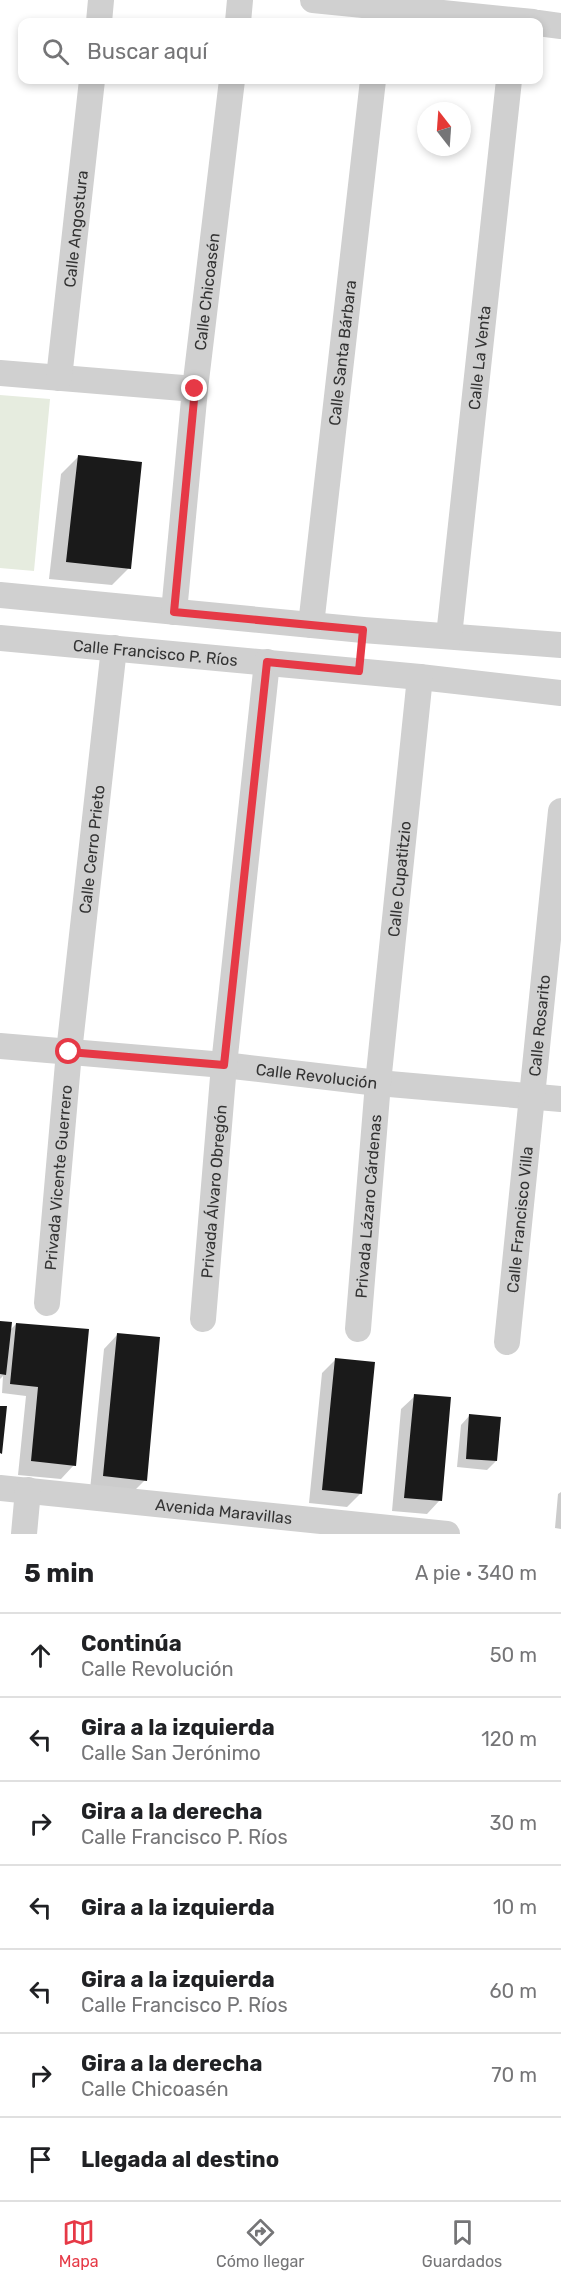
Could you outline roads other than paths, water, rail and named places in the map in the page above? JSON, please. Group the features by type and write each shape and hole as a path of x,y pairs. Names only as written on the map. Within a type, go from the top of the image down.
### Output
{"street":[{"path":"99,18 101,0"},
{"path":"238,18 240,0"},
{"path":"313,0 378,10 524,18"},
{"path":"543,22 561,26"},
{"name":"Calle Angostura","path":"59,378 92,84"},
{"name":"Calle Chicoasén","path":"174,612 195,389 232,84"},
{"name":"Calle Santa Bárbara","path":"310,625 373,84"},
{"name":"Calle La Venta","path":"448,636 509,84"},
{"path":"0,373 195,389"},
{"path":"0,595 363,630 561,645"},
{"path":"359,671 363,630"},
{"name":"Calle Francisco P. Ríos","path":"0,638 359,671 561,693"},
{"name":"Calle Cerro Prieto","path":"69,1052 114,648"},
{"name":"Privada Álvaro Obregón","path":"203,1319 224,1065 267,662"},
{"name":"Calle Cupatitzio","path":"378,1083 420,677"},
{"name":"Calle Rosarito","path":"533,1096 561,811"},
{"name":"Calle Revolución","path":"0,1046 224,1065 378,1083 561,1099"},
{"name":"Privada Vicente Guerrero","path":"47,1303 69,1052"},
{"name":"Privada Lázaro Cárdenas","path":"358,1329 378,1083"},
{"name":"Calle Francisco Villa","path":"507,1342 533,1096"},
{"name":"Avenida Maravillas","path":"0,1488 338,1529 447,1534"},
{"path":"24,1534 28,1490"}]}
